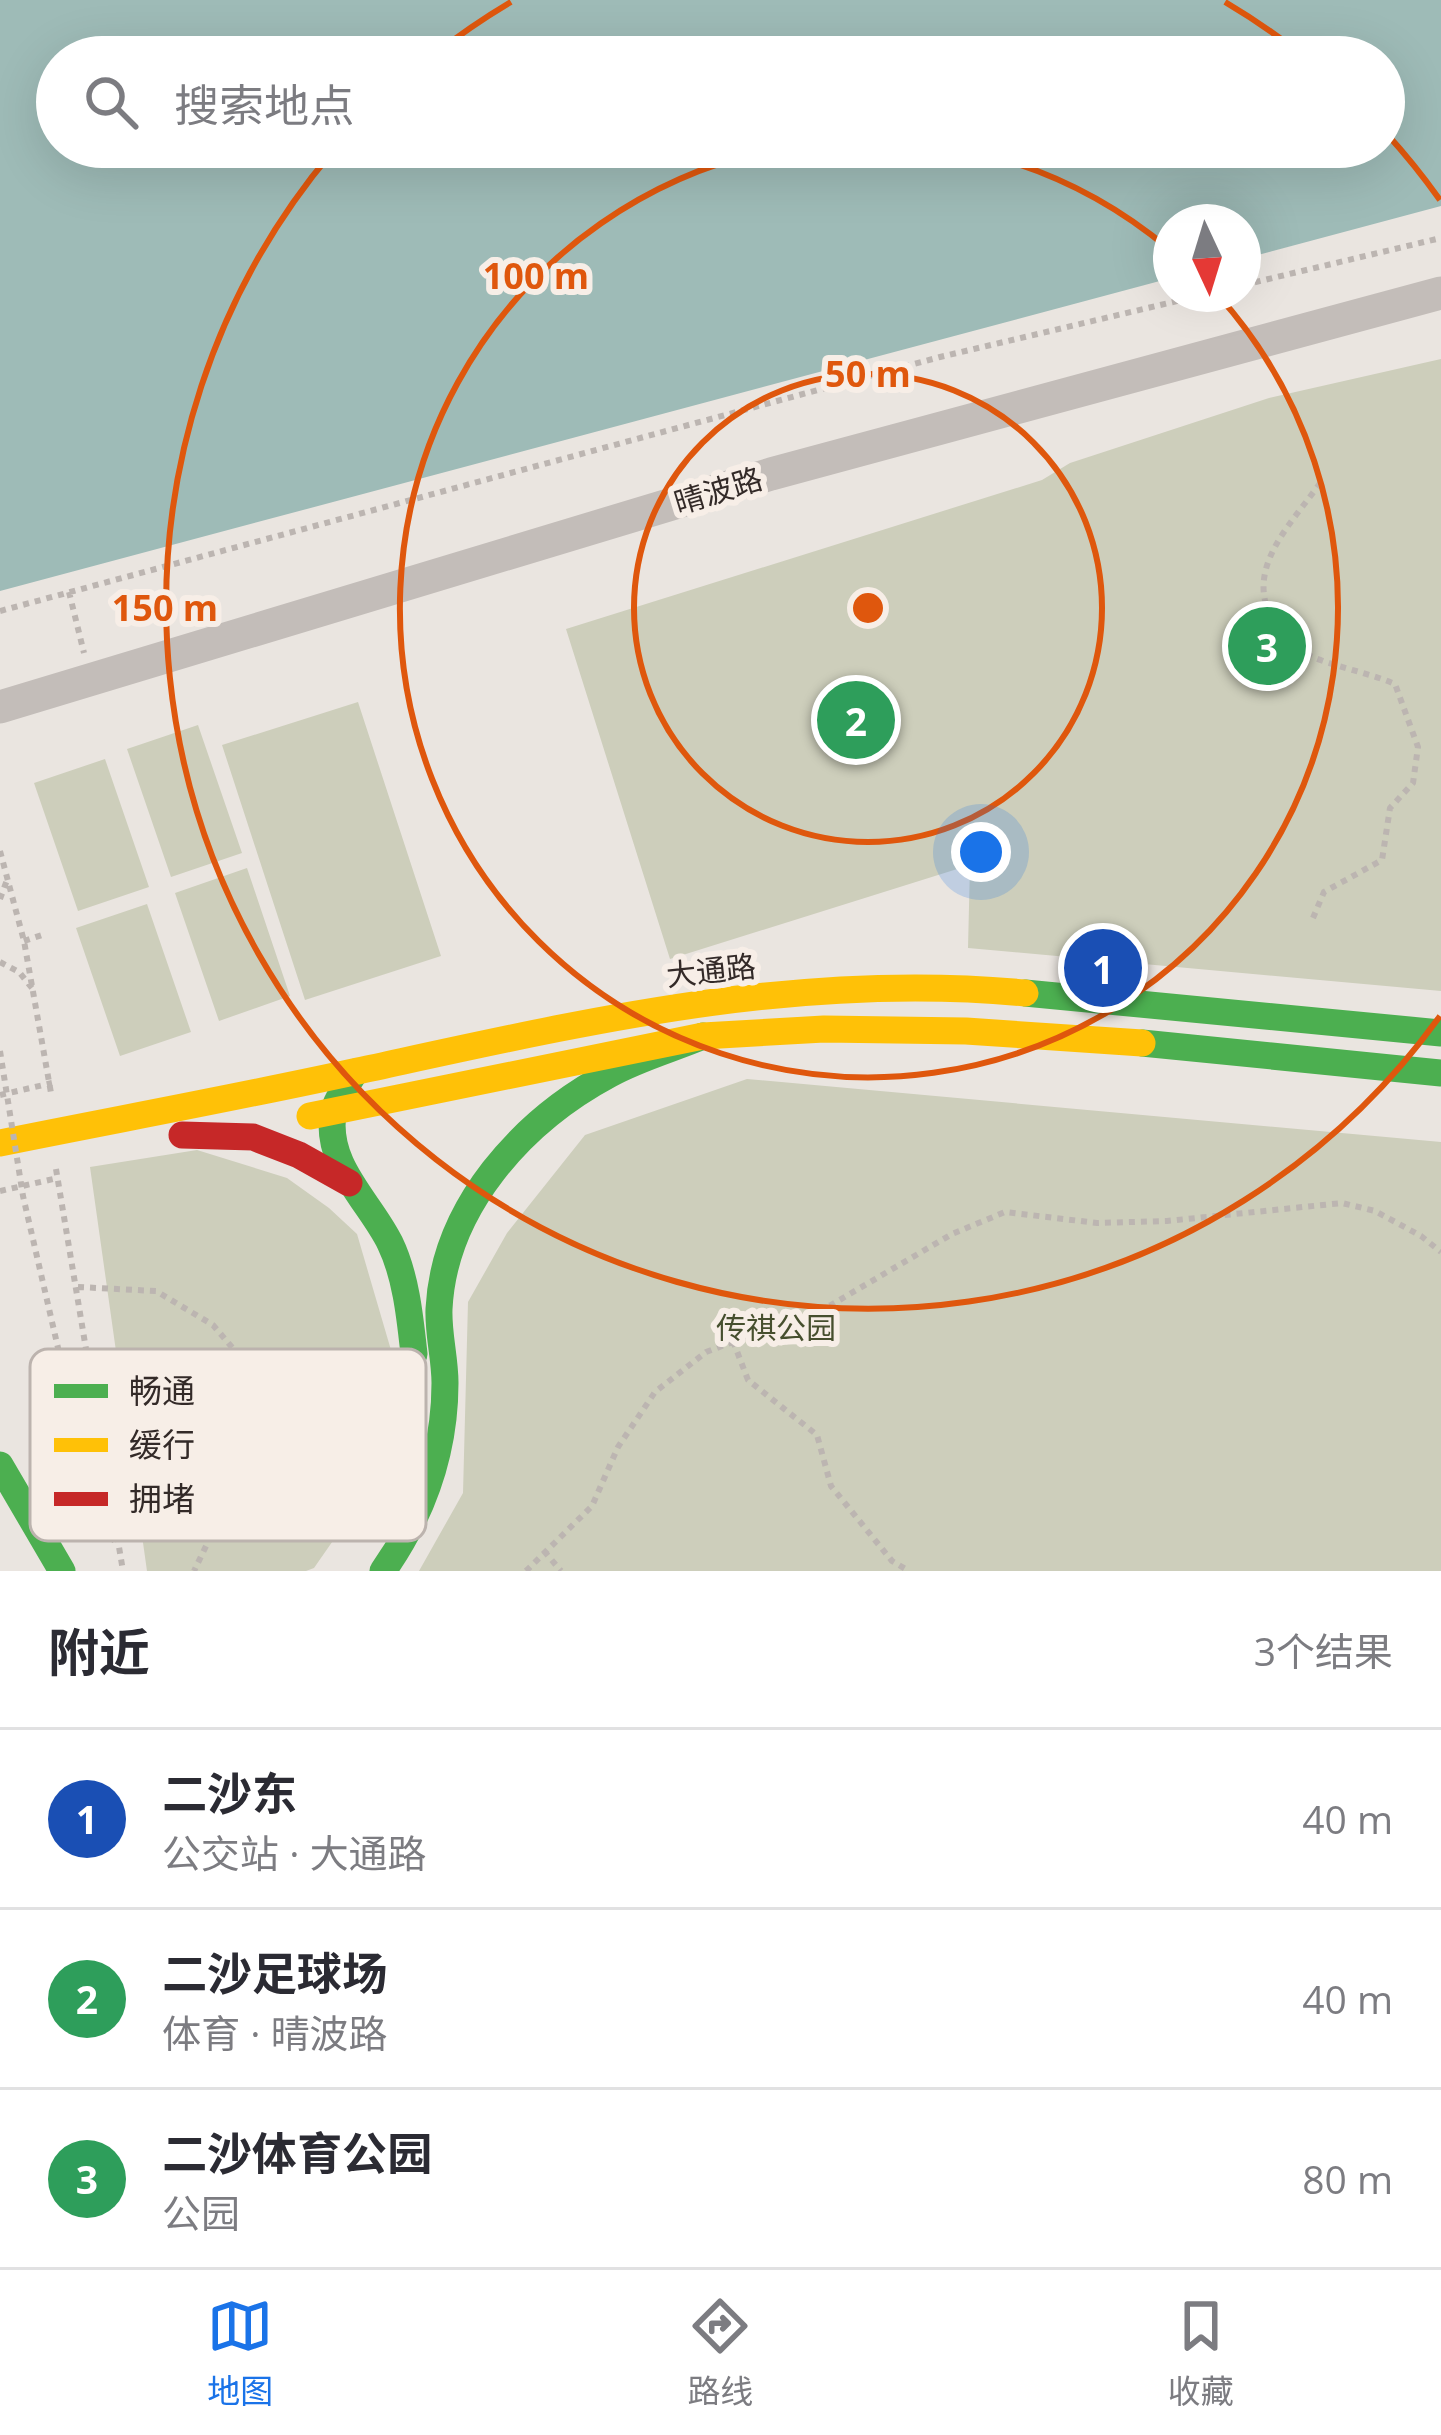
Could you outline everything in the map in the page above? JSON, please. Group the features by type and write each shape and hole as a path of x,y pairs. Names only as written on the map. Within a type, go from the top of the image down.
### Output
{"main road":[{"name":"大通路","path":"0,1169 355,1072 576,1022 697,1002 838,991 983,988 1441,1033"},
{"name":"大通路","path":"0,1143 53,1157 333,1113 703,1036 824,1029 966,1031 1145,1043 1441,1073"},
{"path":"426,1494 445,1412 439,1308 463,1215 483,1180 551,1115 604,1077 703,1036"},
{"path":"355,1072 333,1113 336,1145 349,1183 390,1243 406,1292 413,1349"},
{"path":"182,1135 253,1137 349,1183"},
{"path":"0,1469 10,1532"},
{"path":"0,1469 30,1518"},
{"path":"44,1541 62,1571"},
{"path":"372,1563 397,1541"}],"street":[{"name":"晴波路","path":"0,707 771,474 1441,293"}],"path":[{"path":"1261,282 1441,238"},
{"path":"0,610 940,357 1153,307"},
{"path":"1313,918 1324,892 1382,860 1390,808 1412,783 1418,748 1395,683 1309,656 1290,644 1271,618 1263,592 1269,555 1289,520 1323,479"},
{"path":"69,592 91,680"},
{"path":"0,850 24,941 52,1083 53,1157 88,1349"},
{"path":"0,899 4,878"},
{"path":"24,941 42,935"},
{"path":"0,962 19,972 34,991"},
{"path":"0,1051 23,1196 58,1349"},
{"path":"0,1095 52,1083"},
{"path":"0,1191 53,1157"},
{"path":"526,1571 592,1505 618,1447 655,1392 706,1352 831,1305 952,1234 1005,1212 1097,1222 1167,1221 1342,1203 1375,1211 1441,1252"},
{"path":"78,1286 157,1291 213,1325 233,1349"},
{"path":"733,1341 748,1380 817,1435 831,1486 892,1561 909,1571"},
{"path":"115,1541 118,1545"},
{"path":"117,1541 123,1571"},
{"path":"194,1571 208,1541"},
{"path":"543,1550 561,1571"}],"green space":[{"path":"1441,359 1441,991 968,948 970,865 670,959 566,629 1042,480 1070,463 1269,398"},
{"path":"358,702 441,956 305,1000 222,745"},
{"path":"198,725 242,853 171,877 127,749"},
{"path":"105,759 149,887 78,911 34,783"},
{"path":"247,868 290,996 219,1021 175,893"},
{"path":"147,904 191,1032 120,1056 76,928"},
{"name":"传祺公园","path":"747,1079 1441,1142 1441,1571 419,1571 463,1493 468,1302 507,1233 585,1135"},
{"path":"197,1150 287,1178 357,1234 391,1349 116,1349 90,1167"},
{"path":"143,1541 333,1541 314,1568 306,1571 147,1571"}],"water":[{"path":"0,0 1441,0 1441,206 1261,254 1261,204 1153,204 1153,283 0,591"}],"traffic: fast":[{"path":"1025,993 1441,1033"},
{"path":"426,1490 444,1409 439,1318 444,1272 472,1202 519,1142 578,1093 621,1068 703,1036"},
{"path":"1142,1043 1441,1073"},
{"path":"355,1072 334,1109 332,1133 342,1166 395,1256 413,1349"},
{"path":"0,1465 30,1516"},
{"path":"44,1541 62,1571"},
{"path":"383,1571 401,1541"}],"traffic: slow":[{"path":"0,1143 524,1035 689,1006 855,989 1025,993"},
{"path":"310,1116 703,1036 824,1029 966,1031 1142,1043"}],"traffic: jam":[{"path":"182,1135 253,1137 299,1155 349,1183"}],"place":[{"name":"二沙体育公园","path":"1267,646"},
{"name":"二沙足球场","path":"856,720"},
{"name":"二沙东","path":"1103,968"}]}
